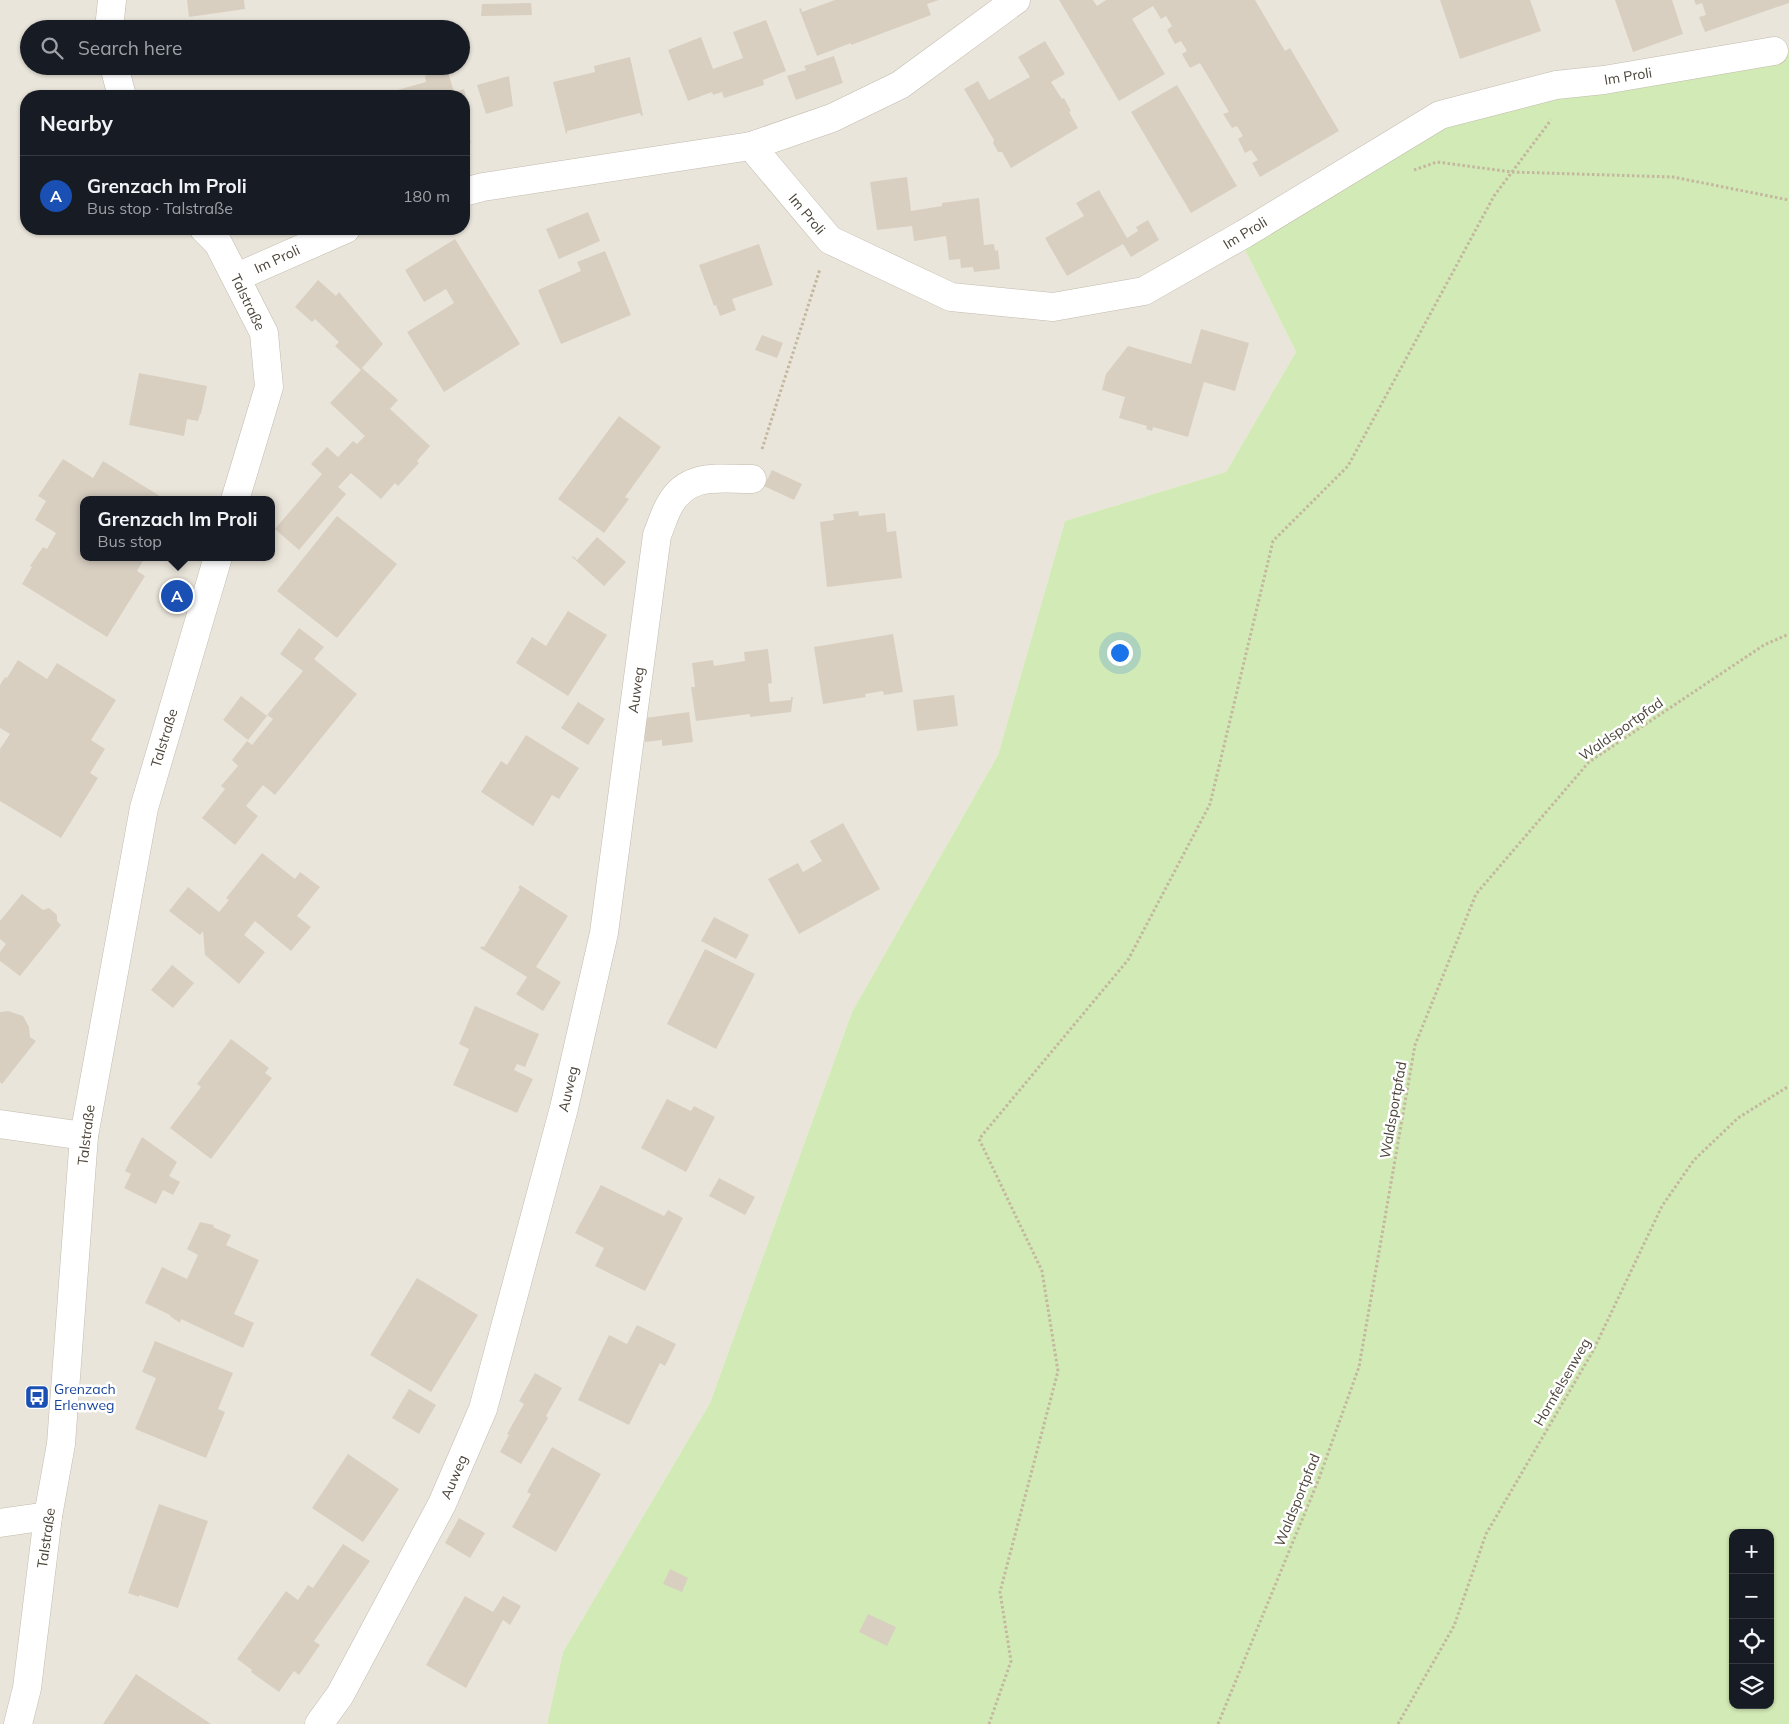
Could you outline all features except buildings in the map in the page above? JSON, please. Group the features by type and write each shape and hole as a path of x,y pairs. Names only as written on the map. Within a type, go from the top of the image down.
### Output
{"street":[{"path":"110,20 112,0"},
{"path":"470,190 750,146 832,118 900,84 1016,0"},
{"name":"Im Proli","path":"750,146 830,240 951,297 1053,307 1144,291 1244,234 1440,115 1556,85 1604,80 1774,52"},
{"path":"116,75 120,90"},
{"name":"Talstraße","path":"210,235 218,243 237,277 264,333 269,387 236,496"},
{"name":"Im Proli","path":"237,277 332,235"},
{"name":"Auweg","path":"318,1724 340,1695 442,1504 483,1409 564,1108 604,933 657,535 669,506 682,488 702,479 752,479"},
{"name":"Talstraße","path":"18,1724 27,1688 48,1516 61,1444 84,1136 144,808 217,561"},
{"path":"0,1124 84,1136"},
{"path":"0,1522 48,1516"}],"path":[{"path":"989,1724 1011,1661 1000,1592 1058,1371 1042,1271 979,1139 1128,960 1210,804 1273,541 1348,466 1494,196 1554,116"},
{"path":"1409,172 1437,162 1512,172 1673,177 1789,200"},
{"path":"752,479 830,240"},
{"name":"Waldsportpfad","path":"1218,1724 1318,1480 1359,1367 1415,1045 1476,894 1589,762 1764,645 1789,634"},
{"name":"Hornfelsenweg","path":"1398,1724 1454,1626 1486,1534 1593,1351 1662,1206 1694,1160 1738,1118 1789,1086"}],"shaded area":[{"path":"0,0 1789,0 1789,51 1774,51 1243,246 1296,352 1226,472 1065,521 998,755 852,1012 710,1403 563,1652 547,1724 0,1724"}],"green space":[{"path":"1774,51 1789,51 1789,1724 547,1724 563,1652 710,1403 852,1012 998,755 1065,521 1226,472 1296,352 1243,246 1440,115"}],"place":[{"name":"Grenzach Im Proli","path":"177,596"},
{"name":"Grenzach Erlenweg","path":"37,1397"}]}
